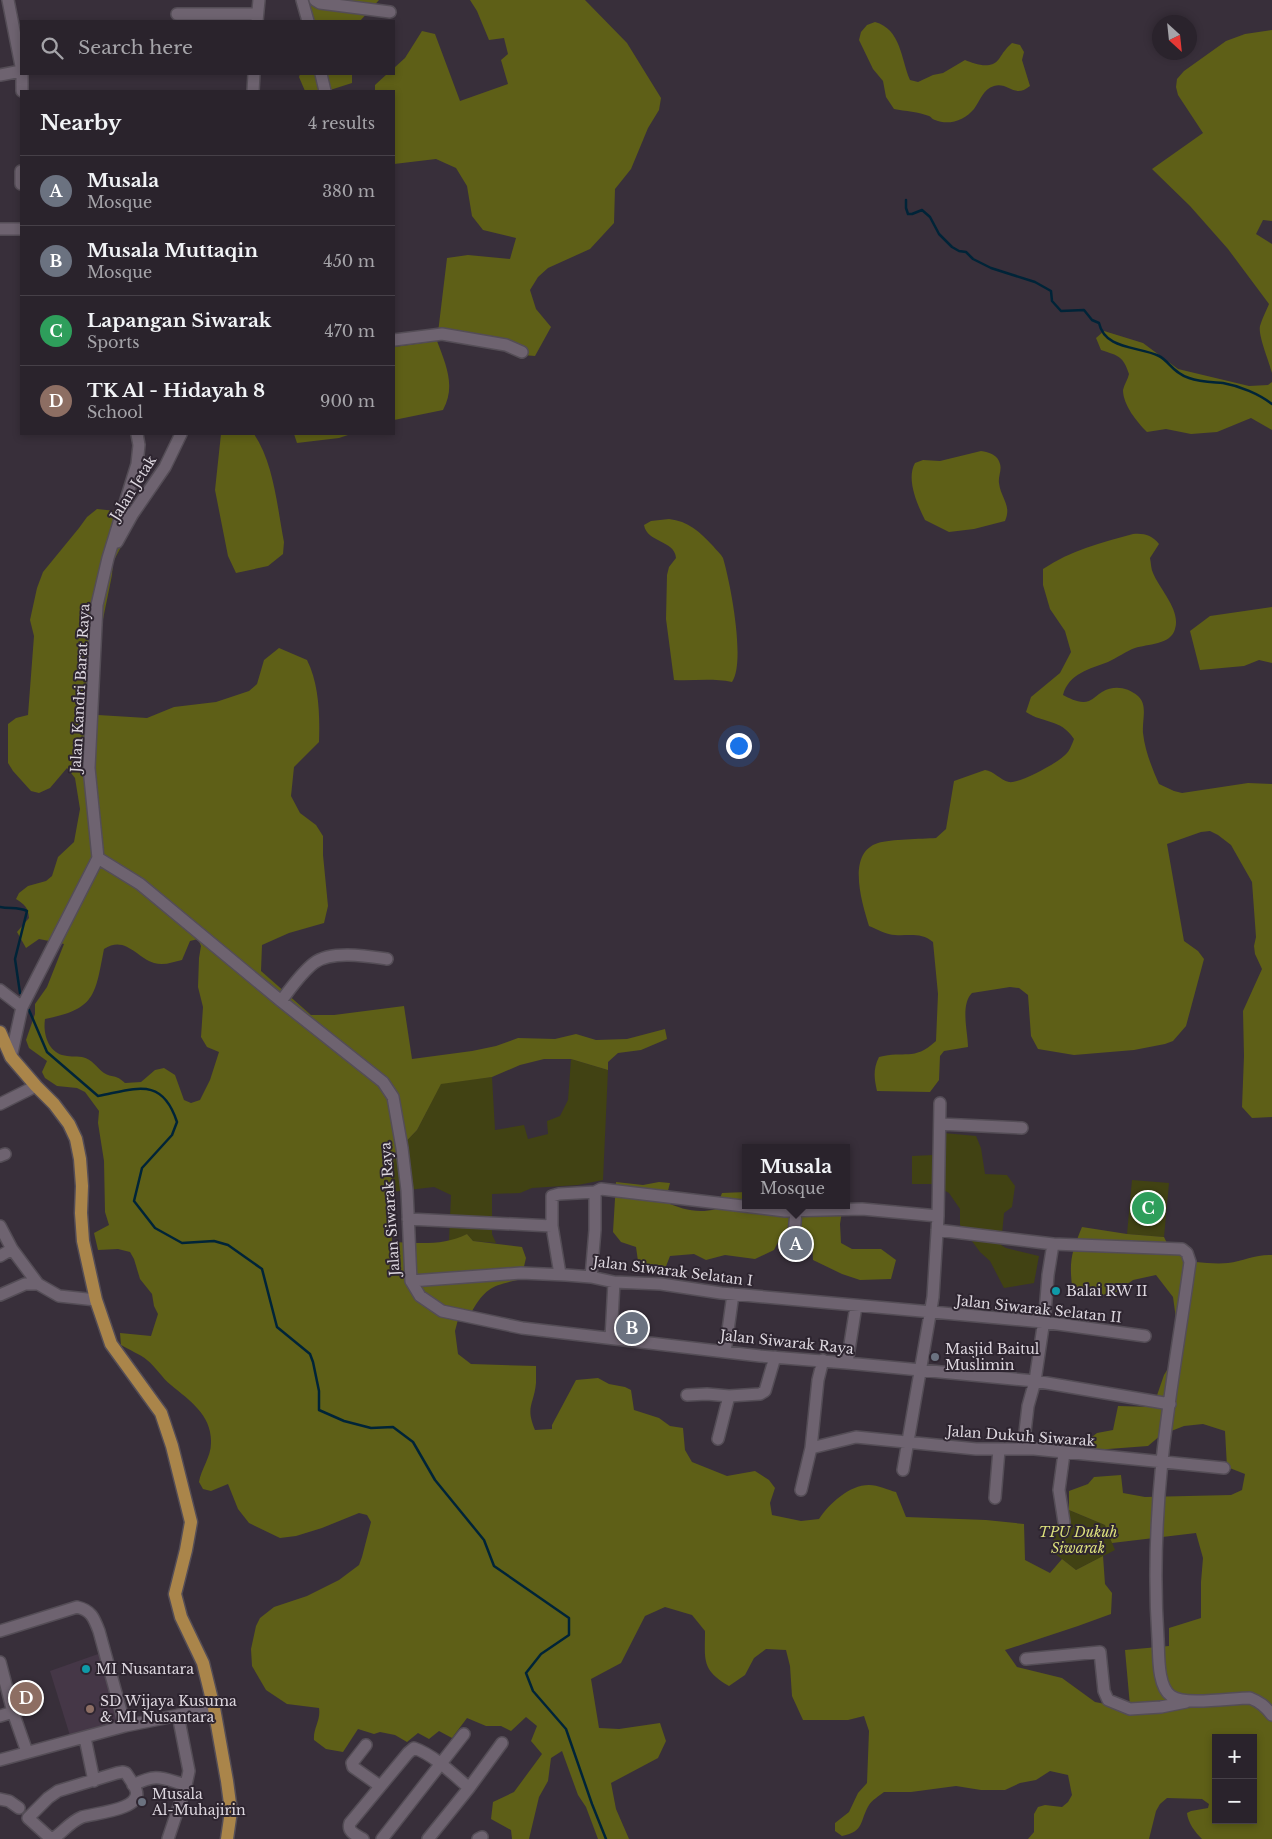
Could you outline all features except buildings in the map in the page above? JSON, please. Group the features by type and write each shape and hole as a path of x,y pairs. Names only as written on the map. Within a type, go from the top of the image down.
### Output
{"main road":[{"path":"0,1032 2,1046 54,1104 69,1124 76,1139 82,1186 80,1213 83,1241 96,1300 111,1344 161,1414 172,1446 191,1522 175,1594 181,1616 203,1663 214,1708 231,1811 227,1839"}],"street":[{"path":"178,14 257,18 259,0"},
{"path":"302,0 308,20"},
{"path":"315,0 320,3 390,12"},
{"path":"5,1 20,62"},
{"path":"0,75 20,72"},
{"path":"22,75 22,90"},
{"path":"253,90 254,75"},
{"path":"321,75 325,90"},
{"path":"0,229 20,228"},
{"path":"395,340 442,334 506,346 522,352"},
{"name":"Jalan Kandri Barat Raya","path":"98,858 89,768 97,605 108,558 137,464 139,446 137,435"},
{"name":"Jalan Jetak","path":"108,558 132,515 166,467 182,435"},
{"path":"11,1057 22,1007 98,858"},
{"name":"Jalan Siwarak Raya","path":"98,858 140,884 281,1001 383,1082 389,1089 393,1097 402,1148 411,1281 420,1296 442,1311 522,1328 725,1352 1035,1381 1170,1404"},
{"path":"281,1001 308,968 323,958 365,956 387,959"},
{"path":"0,990 22,1007"},
{"path":"0,1104 36,1086"},
{"path":"903,1470 930,1313 938,1216 940,1103"},
{"path":"940,1124 1022,1128"},
{"path":"560,1274 552,1226 552,1196 608,1189 742,1206"},
{"path":"591,1277 595,1230 595,1192"},
{"path":"769,1209 796,1211 862,1209 938,1216"},
{"path":"794,1234 796,1211"},
{"path":"408,1219 552,1226"},
{"path":"0,1226 12,1249 38,1284 59,1296 96,1300"},
{"path":"937,1230 1053,1244 1182,1249 1187,1253 1190,1262 1162,1462 1156,1555 1160,1673 1166,1691 1172,1697 1190,1701"},
{"path":"1023,1449 1028,1406 1035,1381 1053,1244"},
{"path":"0,1256 12,1249"},
{"name":"Jalan Siwarak Selatan I","path":"411,1281 521,1273 560,1274 591,1277 614,1282 661,1284 733,1294 930,1313"},
{"path":"611,1338 614,1282"},
{"path":"0,1295 26,1284 38,1284"},
{"path":"725,1352 733,1294"},
{"path":"847,1362 856,1306"},
{"name":"Jalan Siwarak Selatan II","path":"930,1313 1043,1322 1145,1336"},
{"path":"687,1396 760,1394 766,1391 775,1357"},
{"path":"801,1490 811,1448 818,1380 823,1360"},
{"path":"718,1439 729,1396"},
{"name":"Jalan Dukuh Siwarak","path":"811,1448 856,1437 999,1450 1023,1449 1224,1468"},
{"path":"995,1498 999,1450"},
{"path":"1064,1453 1059,1490 1064,1522"},
{"path":"0,1631 77,1607 89,1612 94,1616 99,1631 125,1726"},
{"path":"1026,1659 1100,1652 1104,1691 1108,1700 1130,1709 1160,1707 1190,1701 1250,1698 1265,1706 1272,1715"},
{"path":"0,1662 2,1677 27,1752"},
{"path":"0,1760 125,1726 214,1708"},
{"path":"0,1716 13,1712"},
{"path":"168,1839 186,1785 189,1764 178,1715"},
{"path":"382,1839 464,1734"},
{"path":"85,1738 94,1781"},
{"path":"428,1839 470,1788 502,1743"},
{"path":"366,1745 352,1762 353,1768 380,1786"},
{"path":"362,1839 350,1831 349,1826 380,1786 414,1748 420,1750 441,1765 470,1788"},
{"path":"124,1772 137,1791 137,1797 133,1802 114,1810 80,1818 54,1838 48,1836 28,1818 58,1791 94,1781 124,1772"},
{"path":"133,1784 155,1777 186,1785"},
{"path":"0,1799 19,1808"}],"shaded area":[{"path":"305,0 379,0 361,20 311,20"},
{"path":"470,0 585,0 627,43 661,98 659,110 648,128 631,169 615,189 614,223 590,249 548,268 538,277 530,290 536,309 551,327 535,356 444,338 437,341 447,258 468,255 510,259 516,238 483,230 472,216 467,186 456,168 436,159 395,164 395,90 375,90 375,85 386,75 395,75 395,67 405,58 422,31 435,34 460,101 508,84 501,60 508,54 504,38 489,40 477,11"},
{"path":"875,22 884,26 895,38 910,80 918,82 933,75 943,73 965,60 983,65 992,64 999,59 1012,43 1020,45 1024,52 1022,60 1030,86 1024,90 1016,91 1004,86 994,86 984,92 970,113 961,119 951,122 940,122 930,116 894,109 886,97 883,81 873,69 859,40 861,32 867,25"},
{"path":"1272,30 1272,221 1263,220 1256,234 1272,244 1272,373 1260,330 1269,304 1228,249 1190,206 1152,169 1203,133 1178,95 1177,79 1184,71 1226,41 1245,34"},
{"path":"300,75 352,75 352,83 330,90 305,90"},
{"path":"1104,331 1143,343 1178,369 1249,386 1268,385 1272,382 1272,430 1251,418 1217,432 1191,434 1166,429 1147,432 1135,418 1125,401 1123,390 1129,374 1125,364 1116,355 1101,350 1096,338"},
{"path":"437,341 446,367 449,384 447,401 443,410 395,420 395,347"},
{"path":"221,435 255,435 266,458 274,486 284,542 283,554 268,566 236,573 228,556 215,490"},
{"path":"294,435 348,435 339,438 297,443"},
{"path":"981,451 993,454 999,461 1001,469 999,478 1000,489 1007,506 1005,521 974,529 949,532 925,520 912,484 915,463 923,460 940,461"},
{"path":"97,509 116,511 121,524 129,532 113,562 100,634 98,715 147,718 174,707 216,702 249,691 257,684 264,660 279,648 307,660 314,679 318,700 319,742 294,767 291,796 300,813 316,825 323,836 328,906 324,923 289,933 262,945 261,971 311,1015 334,1015 404,1006 412,1059 472,1051 496,1046 518,1038 555,1039 576,1034 596,1040 627,1039 665,1029 667,1039 641,1050 618,1053 608,1062 608,1070 571,1059 544,1059 520,1065 492,1077 441,1084 417,1130 395,1153 390,1199 392,1242 440,1242 467,1234 473,1241 522,1247 526,1258 521,1279 492,1288 482,1296 472,1311 460,1312 455,1331 458,1354 471,1364 536,1366 536,1383 530,1410 535,1430 552,1429 552,1425 576,1380 598,1378 609,1384 631,1390 634,1410 659,1418 670,1426 683,1428 685,1450 692,1462 727,1476 755,1471 769,1480 775,1488 770,1503 772,1515 801,1521 819,1519 840,1496 854,1488 872,1485 896,1492 906,1517 986,1520 1024,1524 1025,1560 1050,1573 1062,1559 1076,1570 1103,1556 1105,1584 1112,1593 1111,1614 1005,1650 1017,1667 1062,1678 1095,1702 1121,1707 1130,1706 1125,1650 1169,1646 1169,1628 1201,1618 1203,1558 1196,1533 1112,1543 1105,1525 1069,1510 1069,1491 1088,1484 1094,1477 1121,1475 1123,1493 1145,1497 1231,1495 1242,1490 1245,1474 1227,1467 1225,1431 1203,1424 1184,1426 1161,1435 1148,1446 1095,1450 1088,1440 1097,1433 1113,1430 1118,1406 1153,1407 1164,1375 1172,1362 1177,1326 1173,1297 1156,1275 1133,1280 1112,1295 1073,1294 1071,1267 1075,1245 1082,1227 1127,1234 1164,1237 1167,1243 1190,1247 1196,1262 1228,1263 1272,1255 1272,1839 1202,1839 1192,1827 1187,1813 1208,1808 1209,1804 1202,1799 1167,1798 1156,1811 1149,1839 1028,1839 1034,1832 1034,1814 1038,1807 1045,1805 1062,1807 1072,1795 1068,1775 1050,1771 1036,1780 1020,1783 1005,1790 981,1790 956,1786 911,1792 884,1792 870,1803 858,1828 842,1836 835,1831 835,1823 849,1812 858,1793 867,1783 869,1731 864,1716 848,1720 803,1720 792,1696 790,1666 786,1650 766,1649 754,1658 745,1675 729,1686 713,1675 706,1663 705,1631 692,1615 665,1607 645,1616 621,1663 591,1679 599,1728 619,1729 660,1723 666,1741 658,1758 611,1783 616,1809 629,1839 598,1839 586,1807 578,1795 562,1751 551,1758 548,1781 539,1797 529,1839 512,1839 511,1830 491,1819 493,1802 514,1792 542,1754 531,1741 537,1726 526,1717 511,1731 501,1726 486,1726 467,1718 452,1738 439,1731 429,1739 418,1733 407,1742 395,1735 380,1732 374,1734 358,1729 343,1752 326,1749 314,1740 319,1708 287,1704 266,1690 252,1666 251,1649 256,1626 260,1618 274,1607 307,1596 339,1580 359,1565 371,1522 367,1515 359,1513 322,1528 296,1536 280,1538 249,1523 238,1509 228,1484 211,1491 203,1489 199,1482 211,1443 208,1424 192,1403 150,1363 121,1345 120,1333 151,1336 158,1314 154,1306 152,1294 140,1279 130,1252 118,1249 98,1250 94,1233 109,1225 105,1212 104,1161 98,1123 99,1111 85,1092 77,1088 57,1086 45,1078 42,1072 47,1061 29,1048 26,1040 35,1014 35,1004 47,987 64,944 39,939 26,948 17,932 29,918 29,914 26,907 16,899 19,893 28,886 46,881 52,876 58,857 74,842 80,809 75,778 67,768 50,788 39,793 31,791 13,771 8,763 8,724 16,718 28,715 34,636 30,620 37,588 43,572 87,517","holes":["198,939 201,946 198,987 203,1007 201,1037 207,1047 219,1052 210,1080 200,1100 191,1103 184,1100 175,1075 164,1068 155,1070 141,1082 125,1083 119,1078 104,1073 89,1060 82,1057 62,1055 57,1053 50,1045 46,1035 45,1019 74,1010 84,1005 90,998 95,989 104,949 118,944 130,948 154,963 165,964 182,960 190,941"]},
{"path":"669,519 682,522 693,528 723,558 733,602 737,640 736,672 732,682 674,680 666,619 667,575 669,567 676,558 671,548 650,535 644,525 651,521"},
{"path":"1133,534 1148,535 1159,544 1150,558 1151,568 1156,580 1173,607 1176,622 1173,634 1164,641 1132,649 1108,662 1081,673 1070,682 1063,695 1076,701 1086,702 1111,688 1120,688 1138,696 1143,704 1143,733 1151,766 1159,784 1174,791 1182,793 1248,783 1272,784 1272,1117 1252,1118 1242,1107 1243,1011 1262,969 1255,954 1254,946 1256,937 1252,882 1231,845 1210,831 1201,832 1167,844 1184,941 1198,951 1204,959 1186,1026 1173,1041 1134,1050 1074,1055 1038,1049 1031,1036 1028,995 1019,988 1010,987 972,993 968,998 965,1011 968,1047 944,1051 940,1056 939,1080 930,1092 877,1091 875,1074 879,1057 915,1053 936,1041 938,994 933,942 915,935 889,934 869,926 860,892 859,868 862,857 868,848 878,843 936,838 946,829 954,781 985,770 1006,781 1014,782 1048,767 1068,752 1074,739 1069,732 1057,724 1026,712 1031,697 1060,673 1071,652 1065,631 1050,609 1043,585 1043,569 1075,552"},
{"path":"1272,607 1272,663 1259,660 1244,666 1200,670 1190,631 1210,616"},
{"path":"616,1182 643,1185 659,1182 670,1183 665,1202 696,1211 716,1209 722,1193 742,1192 742,1209 842,1209 840,1224 841,1243 852,1249 881,1249 896,1260 891,1279 860,1280 842,1274 813,1260 812,1243 806,1232 783,1232 774,1250 755,1259 725,1255 706,1260 694,1254 670,1256 663,1274 643,1270 638,1261 636,1247 621,1242 613,1232"},
{"name":"SD Wijaya Kusuma & MI Nusantara","path":"101,1653 124,1723 71,1739 50,1671"}],"green space":[{"path":"571,1059 608,1070 603,1180 578,1185 532,1188 520,1193 492,1194 492,1234 496,1243 473,1241 467,1234 455,1241 449,1241 451,1195 434,1187 391,1192 395,1153 417,1130 441,1083 492,1077 495,1130 524,1125 528,1139 548,1134 547,1121 560,1116 568,1100"},
{"path":"933,1132 976,1136 981,1148 985,1174 1007,1175 1015,1186 1012,1207 1004,1213 1001,1245 1039,1256 1034,1283 1004,1288 990,1261 980,1252 960,1225 960,1209 949,1193 933,1184 912,1184 912,1156 933,1155"},
{"path":"1132,1180 1169,1183 1164,1237 1127,1234"},
{"name":"TPU Dukuh Siwarak","path":"1069,1510 1105,1525 1115,1550 1076,1570 1054,1553 1053,1527"}],"waterway":[{"path":"906,200 908,214 922,210 930,217 939,234 952,247 966,252 973,259 991,268 1035,282 1051,291 1052,301 1061,311 1084,310 1092,320 1099,323 1102,332 1115,343 1159,356 1179,373 1189,378 1236,386 1272,404"},
{"path":"0,907 27,911 15,959 20,993"},
{"path":"29,1010 47,1052 98,1096 146,1089 164,1098 171,1107 177,1122 172,1135 142,1168 134,1201 155,1228 182,1243 214,1241 228,1245 262,1269 277,1327 310,1354 319,1391 319,1410 344,1421 371,1428 393,1427 413,1442 435,1480 484,1540 494,1566 569,1618 569,1635 541,1654 526,1673 533,1691 566,1729 606,1839"}],"place":[{"name":"Lapangan Siwarak","path":"1148,1208"},
{"name":"Musala","path":"796,1244"},
{"name":"Balai RW II","path":"1056,1291"},
{"name":"Musala Muttaqin","path":"632,1328"},
{"name":"Masjid Baitul Muslimin","path":"935,1357"},
{"name":"MI Nusantara","path":"86,1669"},
{"name":"TK Al - Hidayah 8","path":"26,1698"},
{"name":"SD Wijaya Kusuma & MI Nusantara","path":"90,1709"},
{"name":"Musala Al-Muhajirin","path":"142,1802"}]}
